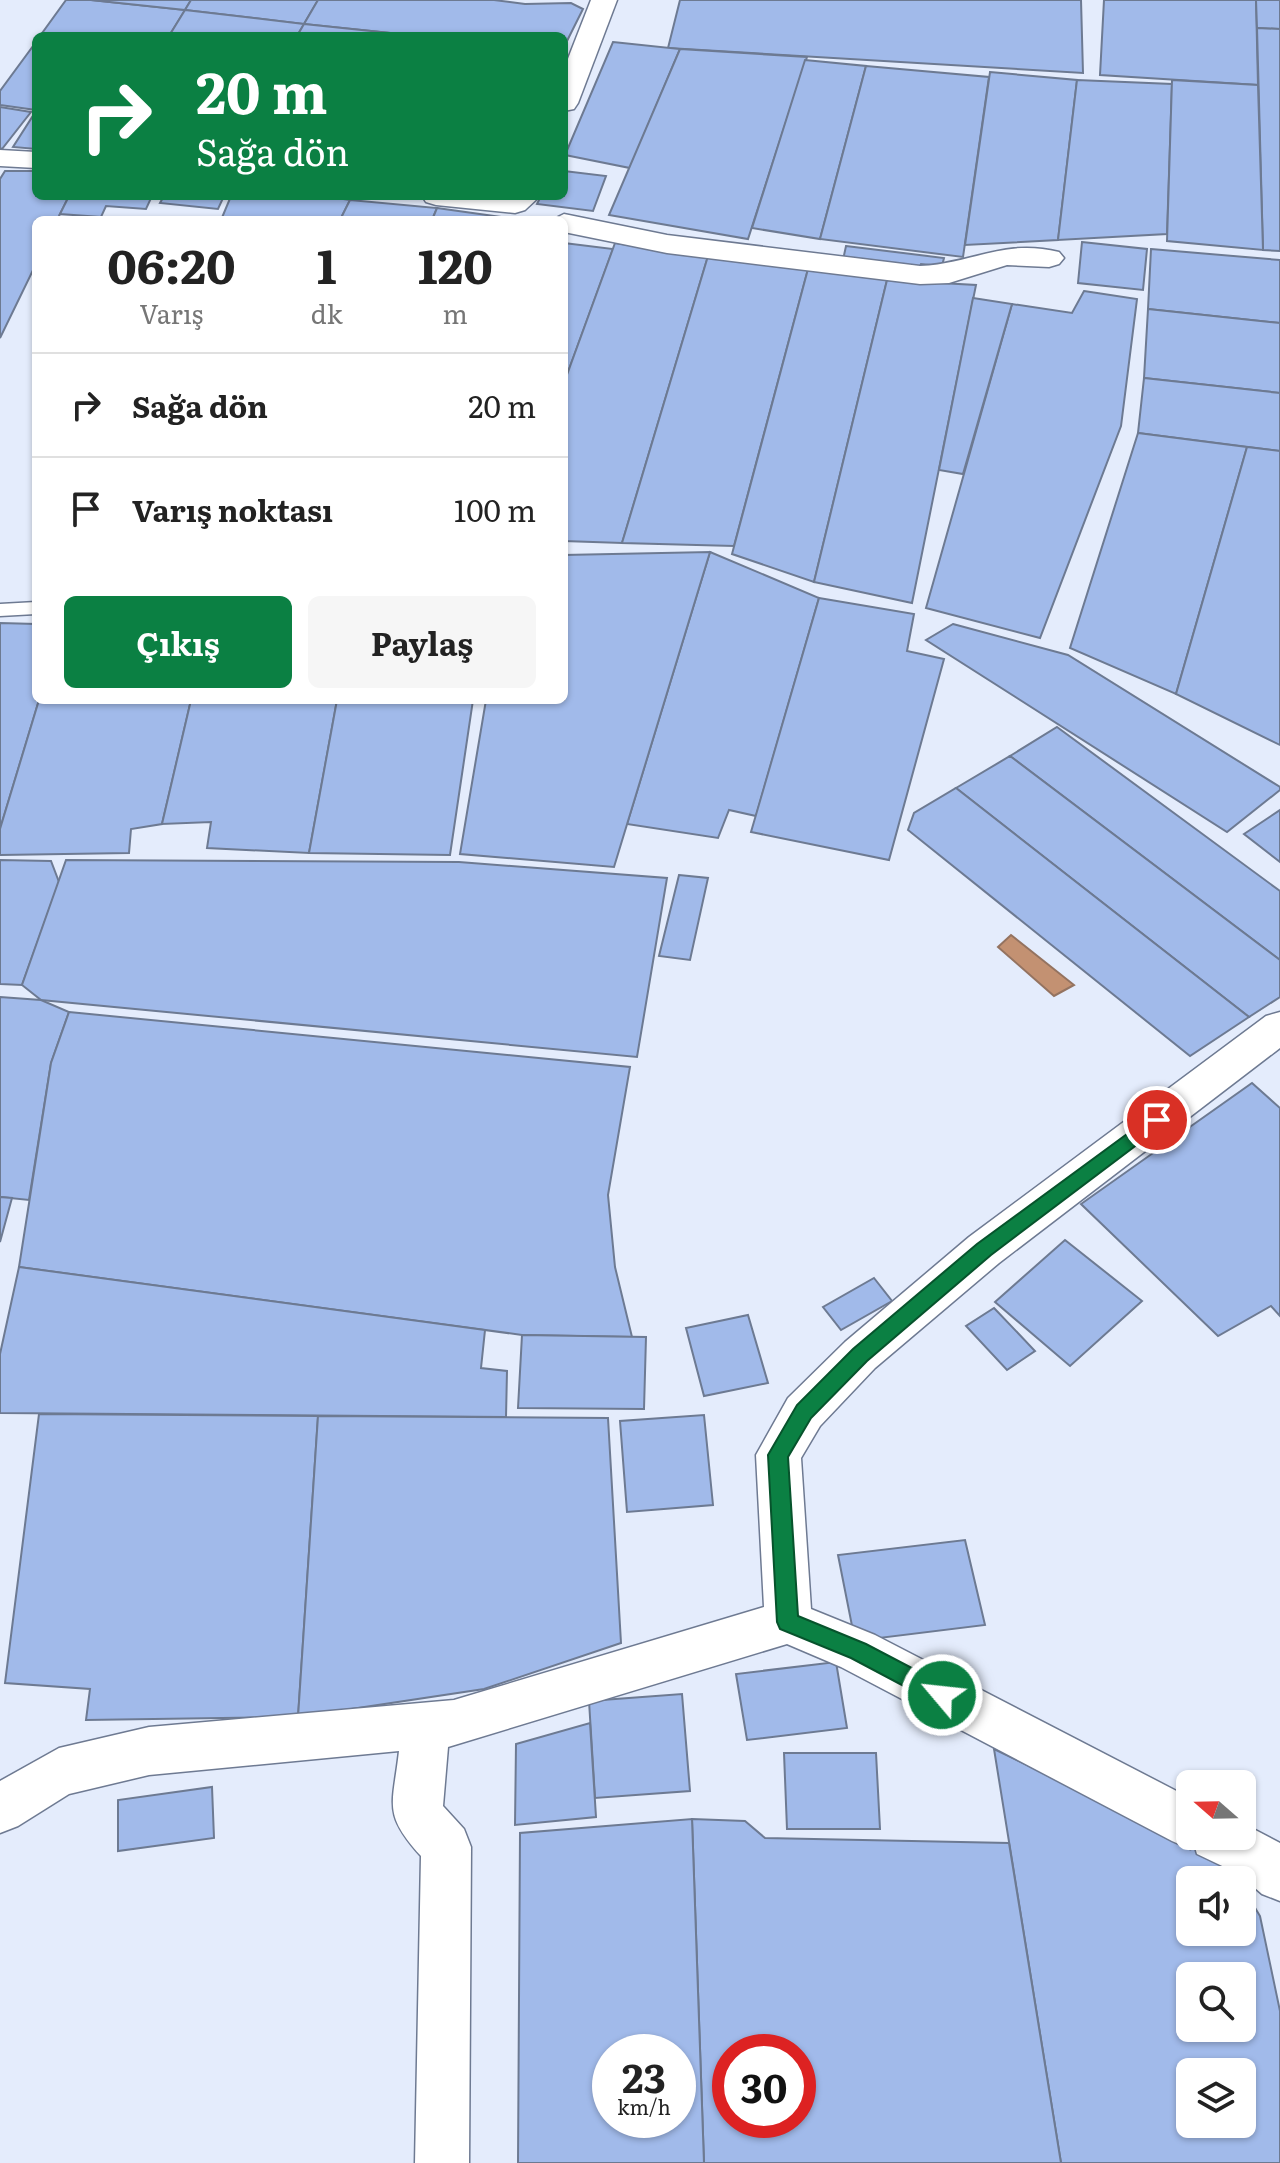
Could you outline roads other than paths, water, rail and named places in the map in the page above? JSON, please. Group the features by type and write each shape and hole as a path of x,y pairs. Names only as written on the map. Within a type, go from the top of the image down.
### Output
{"street":[{"path":"568,93 604,0"},
{"path":"0,158 32,160"},
{"path":"520,200 546,216"},
{"path":"568,224 667,244 920,275 949,274 1005,256 1049,258"},
{"path":"788,1622 778,1455 804,1412 860,1355 984,1250 1280,1027"},
{"path":"0,1809 59,1772 149,1751 454,1723 788,1622 858,1651 1176,1817"},
{"path":"426,1725 417,1815 446,1847 442,2163"},
{"path":"1244,1850 1257,1856 1280,1876"}],"lane":[{"path":"0,610 32,608"}]}
